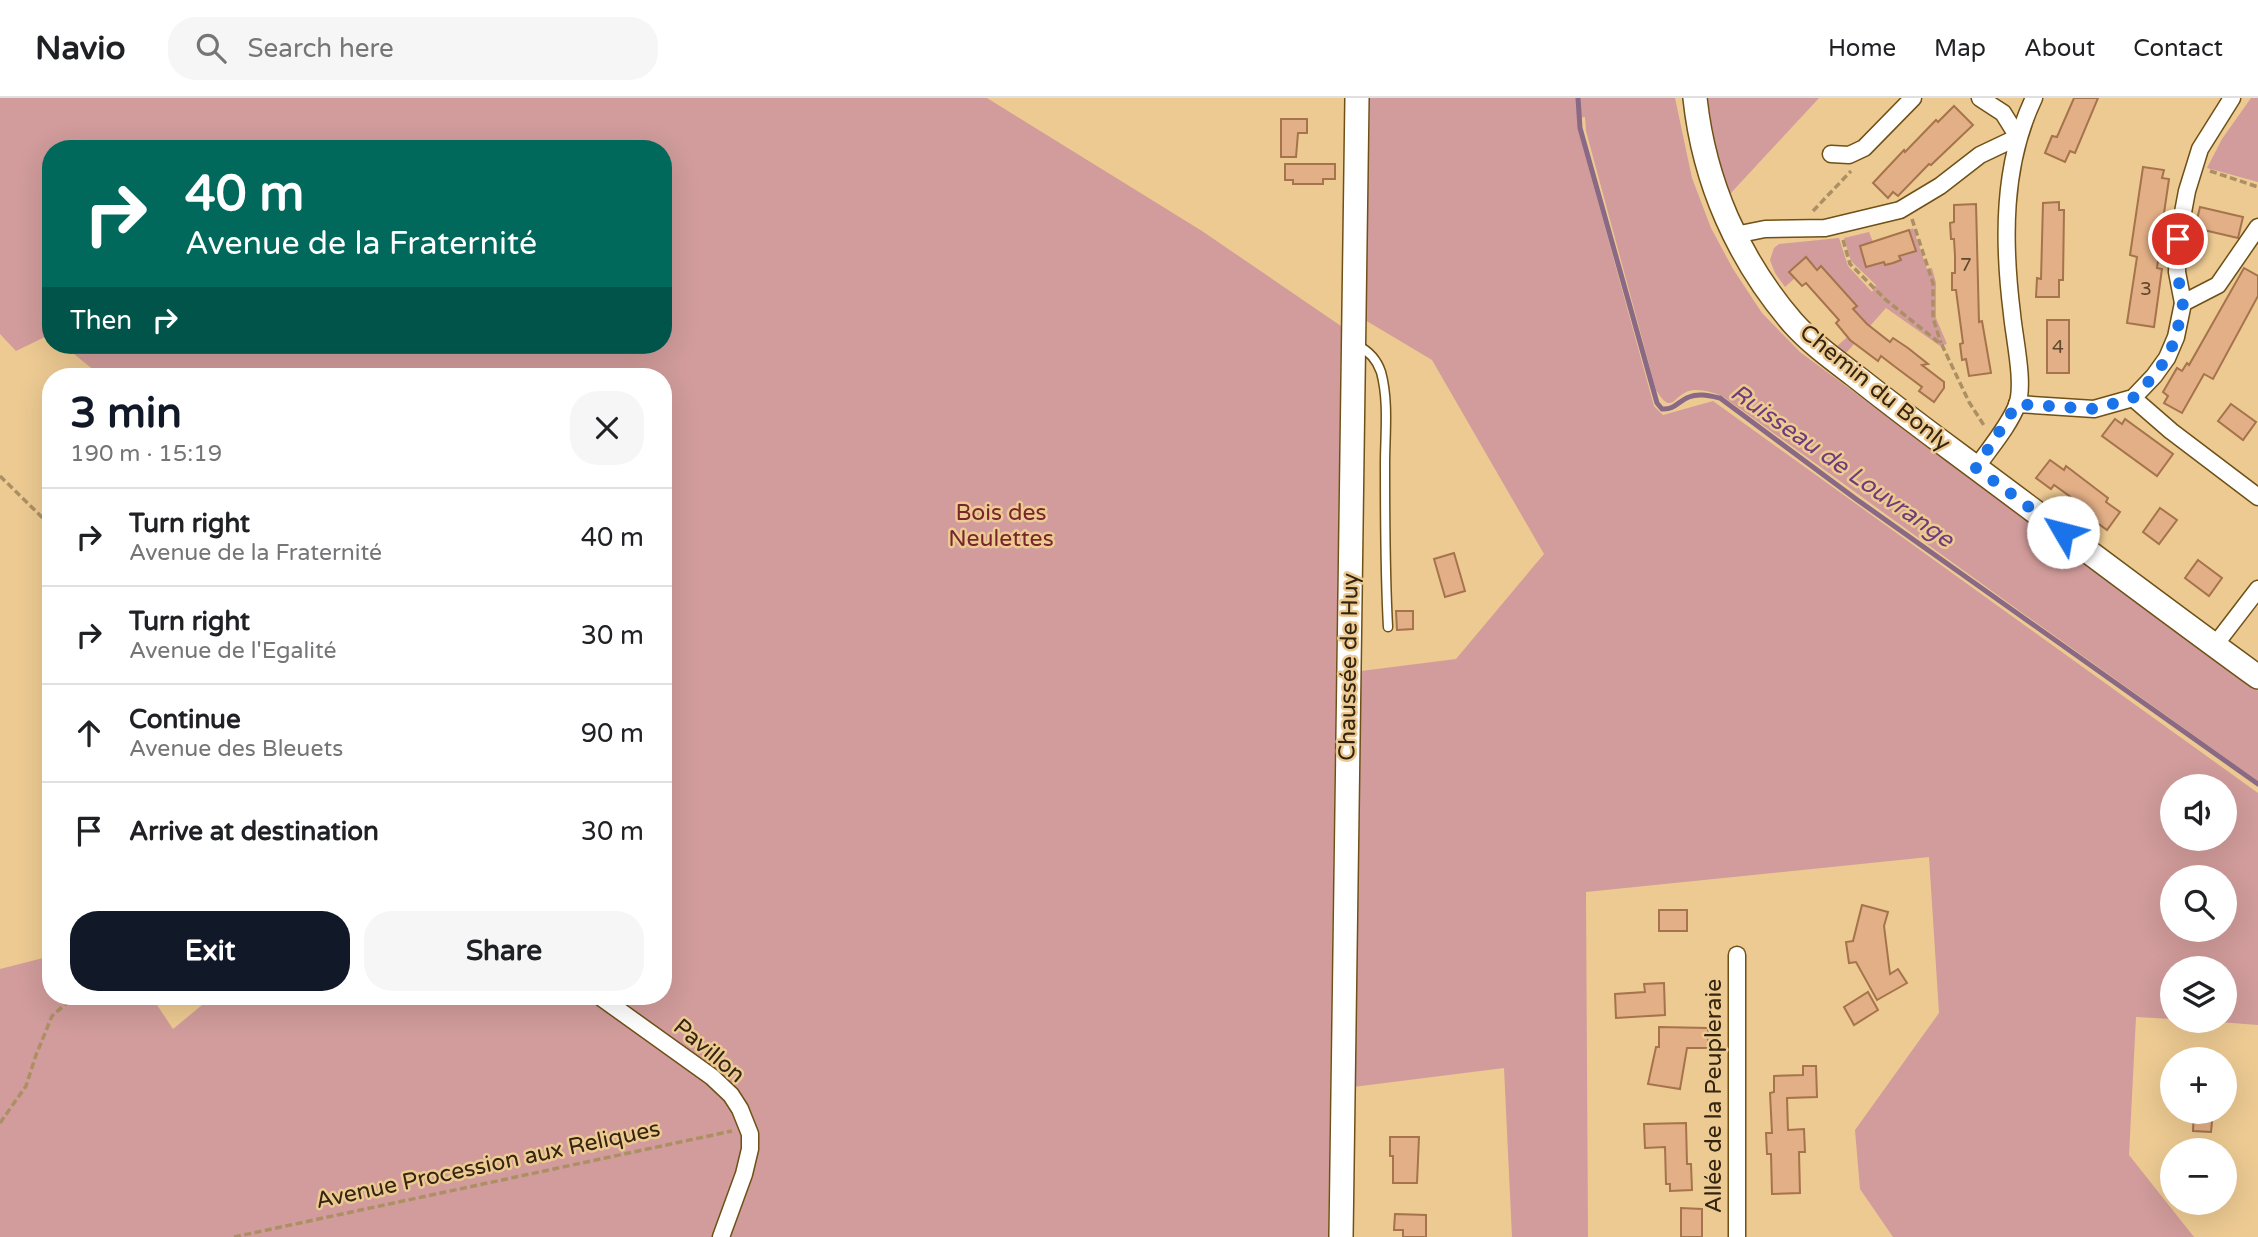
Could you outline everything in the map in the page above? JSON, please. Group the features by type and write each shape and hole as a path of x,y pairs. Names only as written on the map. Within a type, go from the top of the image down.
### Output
{"main road":[{"name":"Chaussée de Huy","path":"1341,1237 1357,98"},
{"name":"Chemin du Bonly","path":"1695,98 1704,155 1716,192 1735,235 1761,280 1803,333 1912,421 2258,677"}],"street":[{"path":"1831,154 1849,155 1864,148 1913,98"},
{"path":"1980,98 2003,113 2018,136"},
{"path":"1976,468 2017,404 2019,369 2005,233 2018,136 2034,98"},
{"path":"2017,404 2094,409 2133,398 2167,358 2176,337 2183,303 2177,272 2178,239 2187,191 2200,149 2232,98"},
{"path":"1735,235 1766,229 1825,228 1900,210 1940,186 1980,155 2018,136"},
{"path":"2183,303 2218,285 2258,228"},
{"path":"2133,398 2171,431 2258,497"},
{"path":"2215,645 2258,589"},
{"name":"Allée de la Peupleraie","path":"1737,955 1737,1237"},
{"name":"Pavillon","path":"612,1005 712,1077 731,1095 747,1124"},
{"path":"721,1237 749,1157 750,1134 747,1124"}],"lane":[{"path":"1354,344 1365,349 1376,360 1381,374 1385,413 1384,562 1388,627"}],"path":[{"path":"1798,228 1855,166 1864,148"},
{"path":"2194,166 2258,187"},
{"path":"1908,205 1933,283 1933,318 1942,345 1980,421 1996,439"},
{"path":"1839,225 1850,264 1886,300 1942,345"},
{"path":"0,476 42,517"},
{"path":"0,1123 26,1086 52,1016 65,1005"},
{"name":"Avenue Procession aux Reliques","path":"234,1237 734,1131 747,1124"}],"green space":[{"name":"Bois des Neulettes","path":"0,98 987,98 1202,231 1341,326 1328,1237 0,1237 0,969 42,958 42,1005 157,1005 173,1029 202,1005 672,1005 672,368 91,368 74,354 672,354 672,140 42,140 42,338 16,351 0,334"},
{"path":"1370,98 1675,98 1692,178 1711,228 1733,269 1762,313 1800,352 2258,691 2258,781 1725,398 1711,392 1695,390 1686,392 1671,403 1665,401 1656,390 1586,131 1585,117 1578,118 1578,129 1654,406 1663,415 1713,401 2232,774 2160,774 2160,851 2237,851 2237,778 2258,793 2258,1025 2237,1023 2237,956 2160,956 2160,1018 2136,1017 2129,1155 2160,1194 2160,1215 2177,1215 2194,1237 1893,1237 1860,1189 1855,1130 1939,1013 1929,857 1586,892 1588,1237 1512,1237 1504,1068 1353,1087 1361,671 1456,659 1544,554 1432,360 1365,320"},
{"path":"1708,98 1819,98 1730,194 1716,147"},
{"path":"2251,98 2258,98 2258,182 2207,168 2222,139"},
{"path":"1913,228 1927,269 1932,268 1936,283 1936,318 1947,344 1940,346 1886,308 1846,353 1837,346 1865,322 1853,309 1856,306 1806,257 1789,272 1795,278 1785,287 1770,260 1774,248 1779,244 1839,238 1848,266 1872,292 1876,285 1851,261 1844,238 1869,232 1873,242 1860,246 1866,267 1884,262 1885,265 1900,260 1899,256 1916,251 1909,230"}],"building":[{"path":"2074,98 2098,98 2075,153 2070,151 2065,162 2045,153 2052,136 2057,137"},
{"path":"1954,106 1973,125 1898,196 1893,192 1888,198 1873,183 1904,150 1905,152 1936,120 1938,122"},
{"path":"1281,119 1307,119 1307,133 1298,133 1296,157 1281,157"},
{"path":"1285,164 1335,164 1335,179 1323,179 1323,184 1293,184 1293,180 1285,180"},
{"path":"2143,167 2164,170 2162,178 2169,179 2163,220 2157,219 2163,224 2157,268 2162,269 2154,327 2127,323 2137,257 2130,255"},
{"path":"2059,202 2059,210 2064,210 2063,280 2059,280 2059,297 2036,297 2037,278 2041,279 2043,203"},
{"path":"1976,204 1979,322 1982,321 1991,373 1969,376 1966,359 1962,360 1960,344 1963,343 1956,290 1952,290 1955,256 1950,223 1954,222 1954,205"},
{"path":"2200,207 2243,217 2238,238 2195,228"},
{"path":"1909,230 1916,251 1899,256 1901,260 1893,263 1885,265 1884,262 1866,267 1860,246"},
{"path":"1806,257 1817,270 1821,266 1857,306 1853,309 1867,324 1890,342 1893,338 1908,348 1928,364 1922,365 1944,382 1944,388 1934,402 1919,391 1922,387 1881,356 1878,361 1850,340 1836,323 1839,320 1806,283 1802,286 1789,272"},
{"path":"2244,268 2258,276 2258,296 2213,379 2204,374 2182,413 2164,403 2168,396 2163,392 2177,368 2182,371 2187,363 2189,365"},
{"path":"2047,320 2069,320 2069,373 2047,373"},
{"path":"2231,404 2256,422 2243,440 2218,421"},
{"path":"2115,419 2122,424 2125,419 2173,454 2157,476 2102,436"},
{"path":"2050,460 2064,470 2066,466 2108,498 2106,502 2120,512 2107,530 2092,519 2095,515 2068,495 2054,485 2051,489 2036,478"},
{"path":"2160,508 2177,520 2159,544 2143,532"},
{"path":"1454,553 1465,591 1445,597 1434,559"},
{"path":"2198,560 2222,578 2209,596 2185,578"},
{"path":"1396,611 1413,611 1413,629 1397,630"},
{"path":"1862,905 1888,912 1884,926 1890,974 1898,969 1907,983 1877,1000 1856,962 1849,963 1846,942 1853,941"},
{"path":"1659,910 1687,910 1687,931 1659,931"},
{"path":"1664,983 1665,1015 1616,1018 1615,994 1645,992 1644,984"},
{"path":"1868,992 1878,1010 1854,1025 1844,1007"},
{"path":"1659,1027 1708,1028 1708,1048 1687,1048 1680,1089 1648,1084 1656,1047 1659,1047"},
{"path":"1803,1066 1816,1066 1817,1097 1787,1098 1788,1130 1804,1129 1805,1152 1799,1152 1800,1193 1772,1194 1771,1154 1767,1154 1766,1133 1772,1133 1770,1093 1774,1092 1774,1076 1803,1075"},
{"path":"1686,1123 1687,1164 1691,1164 1692,1190 1670,1191 1670,1184 1666,1184 1665,1147 1645,1148 1644,1124"},
{"path":"2193,1124 2212,1124 2211,1132 2193,1131"},
{"path":"1390,1137 1419,1137 1417,1183 1393,1183"},
{"path":"1681,1208 1702,1209 1702,1237 1681,1237"},
{"path":"1395,1214 1426,1215 1426,1237 1403,1237 1403,1230 1394,1230"}],"waterway":[{"name":"Ruisseau de Louvrange","path":"1578,98 1580,128 1657,403 1662,409 1670,408 1693,396 1720,398 1856,499 2258,784"}],"route":[{"path":"2063,532 1976,468 2017,404 2094,409 2133,398 2154,376 2167,358 2176,337 2183,303 2177,272 2178,239"}]}
